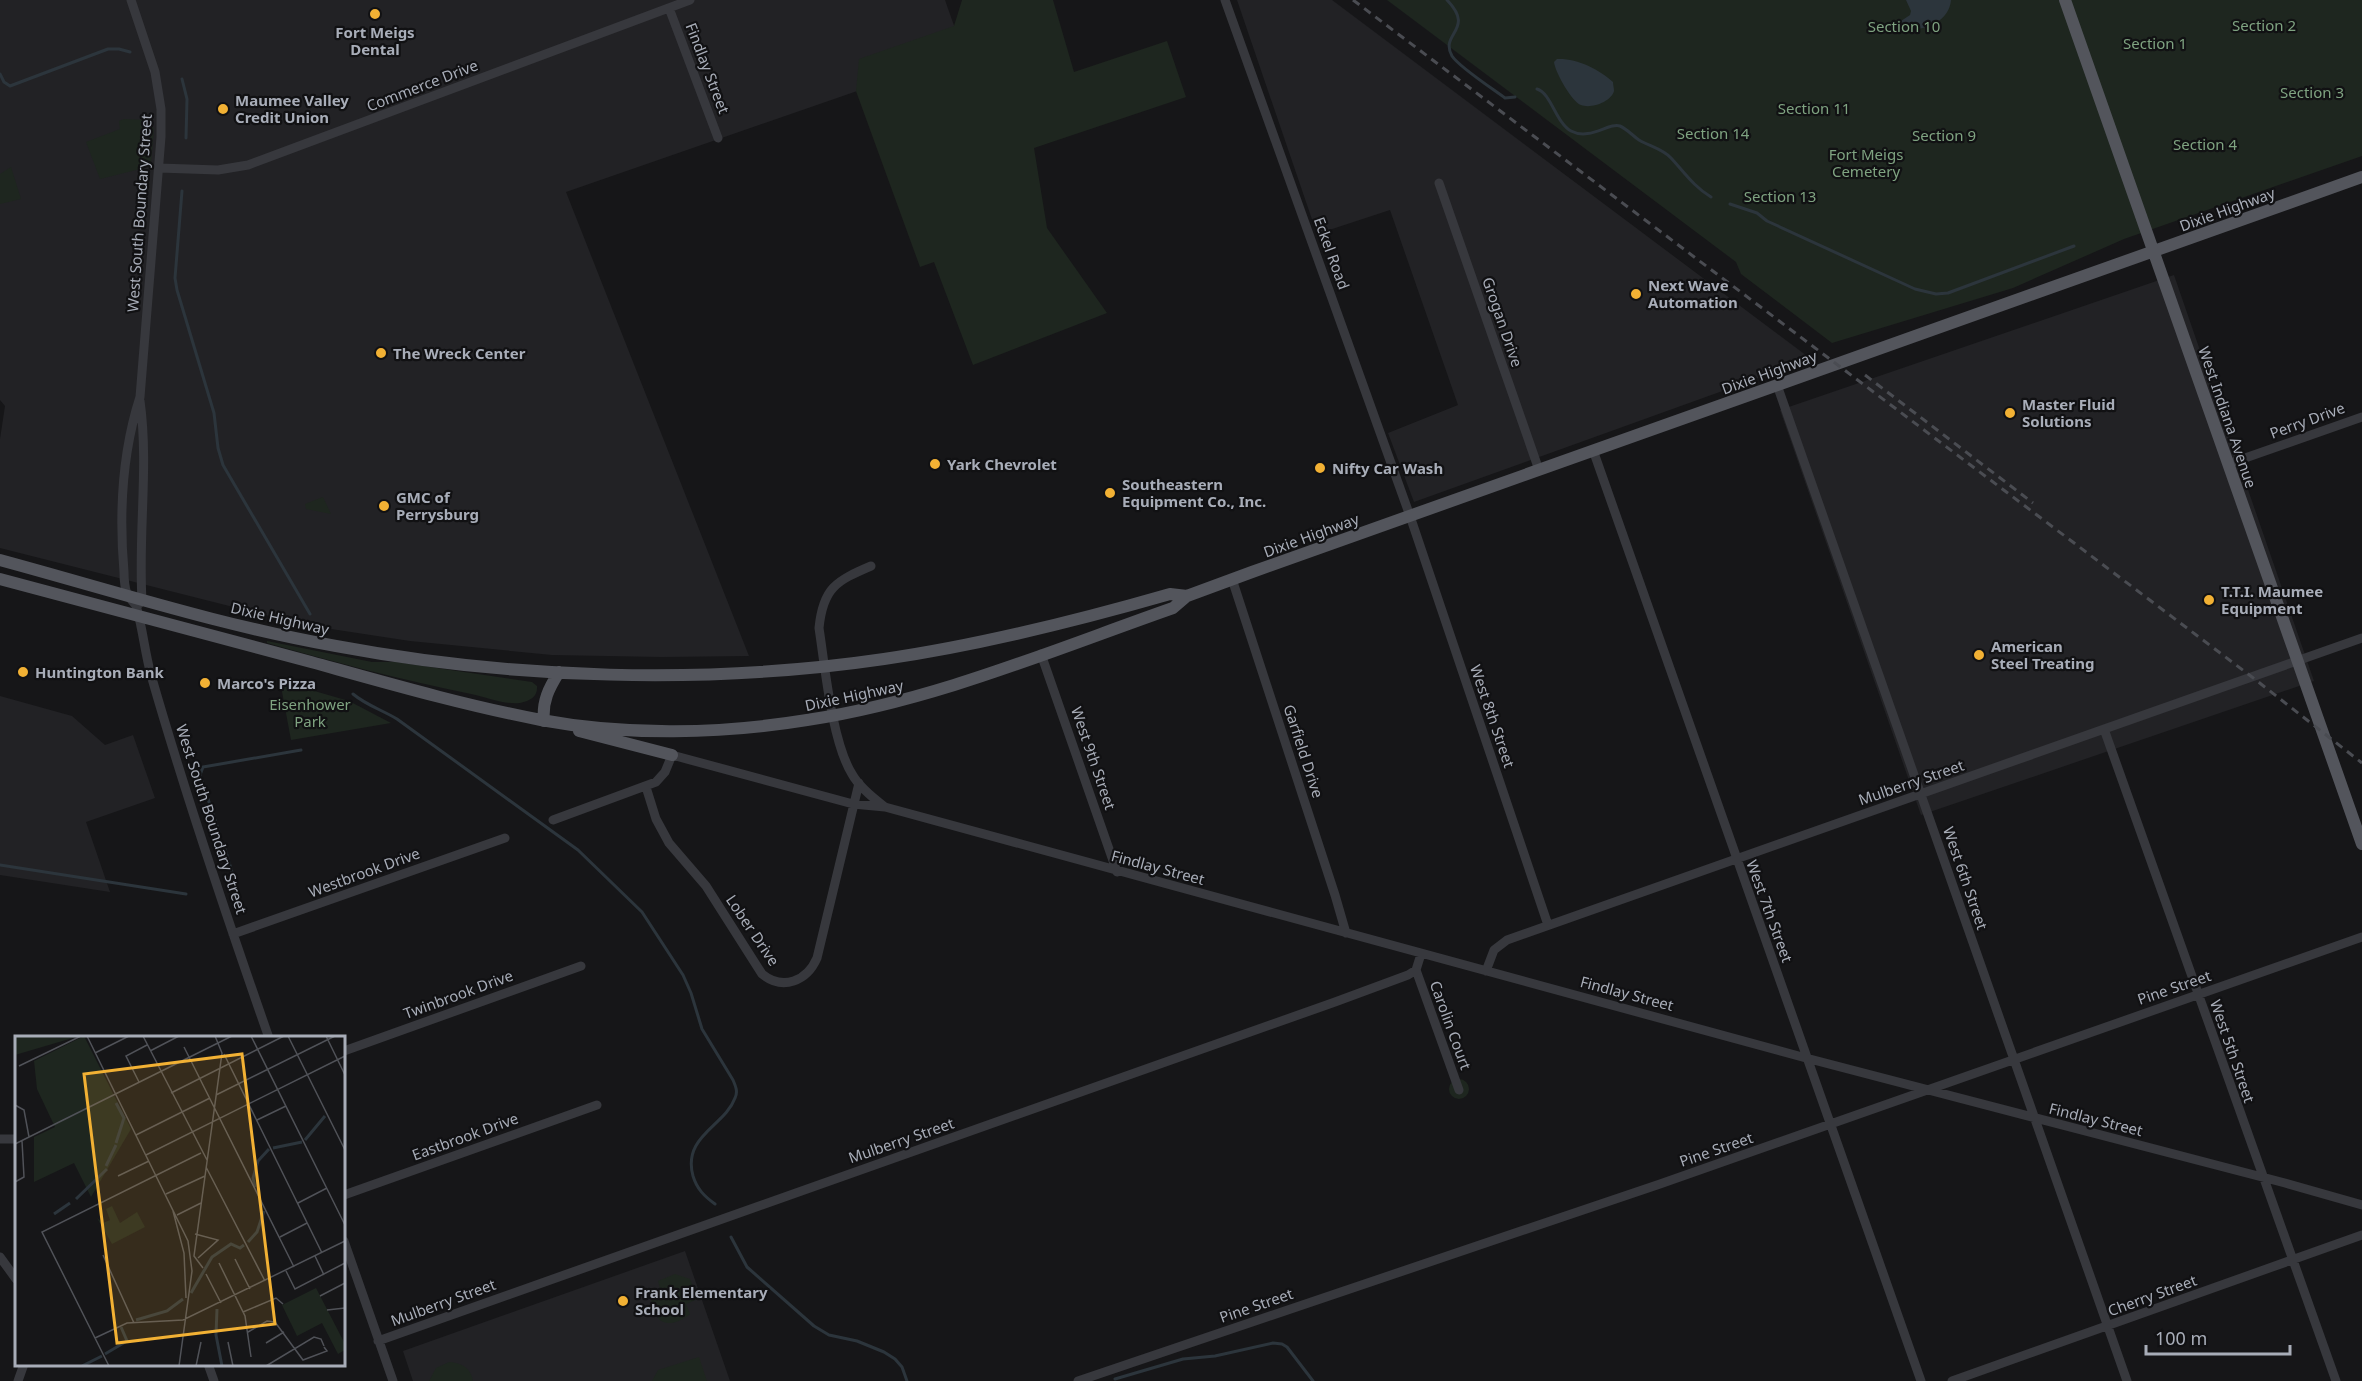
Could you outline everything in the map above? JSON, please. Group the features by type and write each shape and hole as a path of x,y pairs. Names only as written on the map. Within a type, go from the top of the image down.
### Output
{"main road":[{"name":"West Indiana Avenue","path":"2065,0 2362,844"},
{"name":"Dixie Highway","path":"0,579 139,607 423,692 543,720 610,728 692,730 762,726 834,716 912,698 1173,608 1187,596 1232,579 2362,177"},
{"name":"Dixie Highway","path":"0,560 128,596 144,610 152,610 247,635 456,663 559,672 637,675 702,674 825,666 947,649 1060,624 1170,594 1187,596"},
{"path":"559,672 549,687 543,720 672,755"}],"street":[{"name":"West South Boundary Street","path":"131,0 149,51 161,109 159,168 140,397 144,425 139,607 151,674 233,934 268,1036"},
{"name":"Commerce Drive","path":"159,168 218,170 248,165 690,0"},
{"name":"Eckel Road","path":"1225,0 1410,516"},
{"name":"Findlay Street","path":"669,8 718,138"},
{"name":"Grogan Drive","path":"1439,183 1539,470"},
{"name":"West 6th Street","path":"1777,385 2127,1381"},
{"name":"West South Boundary Street","path":"128,596 124,573 122,505 131,424 140,397"},
{"name":"Perry Drive","path":"2228,464 2362,417"},
{"name":"West 7th Street","path":"1593,450 1921,1381"},
{"name":"West 8th Street","path":"1410,516 1548,926"},
{"name":"Findlay Street","path":"871,566 833,585 821,613 819,628 842,753 852,776 885,807"},
{"name":"Garfield Drive","path":"1232,579 1346,933"},
{"name":"Mulberry Street","path":"1486,971 1494,950 1500,944 2362,638"},
{"name":"West 9th Street","path":"1041,654 1117,872"},
{"name":"West 5th Street","path":"2104,729 2336,1381"},
{"name":"Findlay Street","path":"672,755 854,804 885,807 1806,1058 2362,1205"},
{"path":"553,820 646,787 661,777 672,755"},
{"name":"Lober Drive","path":"646,787 656,819 669,843 706,886 762,974 782,982 796,981 803,977 817,958 859,783"},
{"name":"Westbrook Drive","path":"233,934 505,838"},
{"name":"Pine Street","path":"1078,1381 1660,1184 2362,937"},
{"path":"1416,970 1421,954"},
{"name":"Twinbrook Drive","path":"345,1051 582,966"},
{"name":"Mulberry Street","path":"378,1341 1227,1041 1398,979 1416,970"},
{"name":"Carolin Court","path":"1416,970 1459,1090"},
{"name":"Eastbrook Drive","path":"345,1195 597,1105"},
{"path":"0,1138 15,1139"},
{"name":"Cherry Street","path":"1952,1381 2362,1235"},
{"path":"345,1243 393,1381"},
{"path":"0,1257 15,1279"},
{"path":"18,1381 24,1366"},
{"path":"208,1366 214,1381"}],"shaded area":[{"path":"0,0 945,0 964,54 566,192 749,656 552,655 410,641 305,625 0,548 0,439 5,406 0,400"},
{"path":"1237,0 1332,0 1811,359 1414,502 1388,433 1458,405 1390,210 1317,234"},
{"path":"1906,0 1951,0 1945,16 1931,25 1913,30 1896,29 1895,25 1910,15 1911,11"},
{"path":"1557,59 1579,62 1601,73 1613,82 1612,95 1595,105 1585,106 1577,103 1557,73 1554,62"},
{"path":"2174,275 2314,681 1921,815 1780,410"},
{"path":"0,696 72,716 105,745 133,735 155,798 86,822 110,892 0,875"},
{"name":"Frank Elementary School","path":"685,1251 730,1381 413,1381 403,1351"}],"green space":[{"path":"962,0 1053,0 1074,72 1167,41 1186,97 1034,148 1047,228 1107,313 973,365 934,262 920,267 856,91 859,59 954,26"},
{"name":"Fort Meigs Cemetery","path":"1387,0 2362,0 2362,156 2124,239 2013,288 1832,343 1741,274 1736,262"},
{"path":"124,119 148,120 154,129 151,162 144,168 100,179 86,142 120,129 119,121"},
{"path":"11,167 21,199 0,204 0,174"},
{"path":"323,497 331,514 306,509 305,504"},
{"path":"267,641 372,662 396,662 532,682 537,686 537,690 535,695 527,701 502,702 343,664 267,643"},
{"name":"Eisenhower Park","path":"280,681 349,701 391,723 291,740"},
{"path":"1459,1079 1466,1082 1469,1089 1466,1096 1459,1099 1452,1096 1449,1089 1452,1082"},
{"path":"675,1274 690,1279 698,1299 686,1304 690,1314 668,1323 658,1318 654,1312 651,1295 661,1292 658,1281"},
{"path":"699,1357 707,1381 652,1381 658,1370"},
{"path":"449,1362 465,1367 473,1381 429,1381 436,1368"}],"waterway":[{"path":"1447,0 1458,18 1458,25 1449,48 1452,56 1469,72 1505,98 1515,97"},
{"path":"0,74 4,82 10,86 108,49 130,52"},
{"path":"182,79 187,99 186,138"},
{"path":"1537,89 1546,96 1561,122 1571,131 1585,134 1616,125 1620,126 1639,140 1668,155 1694,184 1711,197"},
{"path":"182,191 175,278 214,413 218,448 223,465 310,614"},
{"path":"1730,204 1757,213 1767,221 1915,289 1936,294 1948,293 2074,246"},
{"path":"353,694 397,719 578,850 642,912 683,975 702,1029 736,1087 736,1096 730,1108 699,1141 691,1162 697,1185 715,1204"},
{"path":"219,832 200,775 203,767 301,750"},
{"path":"225,849 235,882"},
{"path":"0,865 186,894"},
{"path":"731,1237 747,1267 814,1326 829,1335 857,1341 884,1352 902,1367 907,1381"},
{"path":"1115,1379 1183,1359 1215,1356 1273,1343 1287,1347 1313,1381"}],"railway":[{"path":"1353,0 2252,677 2362,763"},
{"path":"1865,375 2033,503"}],"place":[{"name":"Fort Meigs Dental","path":"375,14"},
{"name":"Maumee Valley Credit Union","path":"223,109"},
{"name":"Next Wave Automation","path":"1636,294"},
{"name":"The Wreck Center","path":"381,353"},
{"name":"Master Fluid Solutions","path":"2010,413"},
{"name":"Yark Chevrolet","path":"935,464"},
{"name":"Nifty Car Wash","path":"1320,468"},
{"name":"Southeastern Equipment Co., Inc.","path":"1110,493"},
{"name":"GMC of Perrysburg","path":"384,506"},
{"name":"T.T.I. Maumee Equipment","path":"2209,600"},
{"name":"American Steel Treating","path":"1979,655"},
{"name":"Huntington Bank","path":"23,672"},
{"name":"Marco's Pizza","path":"205,683"},
{"name":"Frank Elementary School","path":"623,1301"}],"park label":[{"name":"Section 2","path":"2264,25"},
{"name":"Section 10","path":"1904,26"},
{"name":"Section 1","path":"2155,43"},
{"name":"Section 3","path":"2312,92"},
{"name":"Section 11","path":"1814,108"},
{"name":"Section 14","path":"1713,133"},
{"name":"Section 9","path":"1944,135"},
{"name":"Section 4","path":"2205,144"},
{"name":"Section 13","path":"1780,196"}]}
